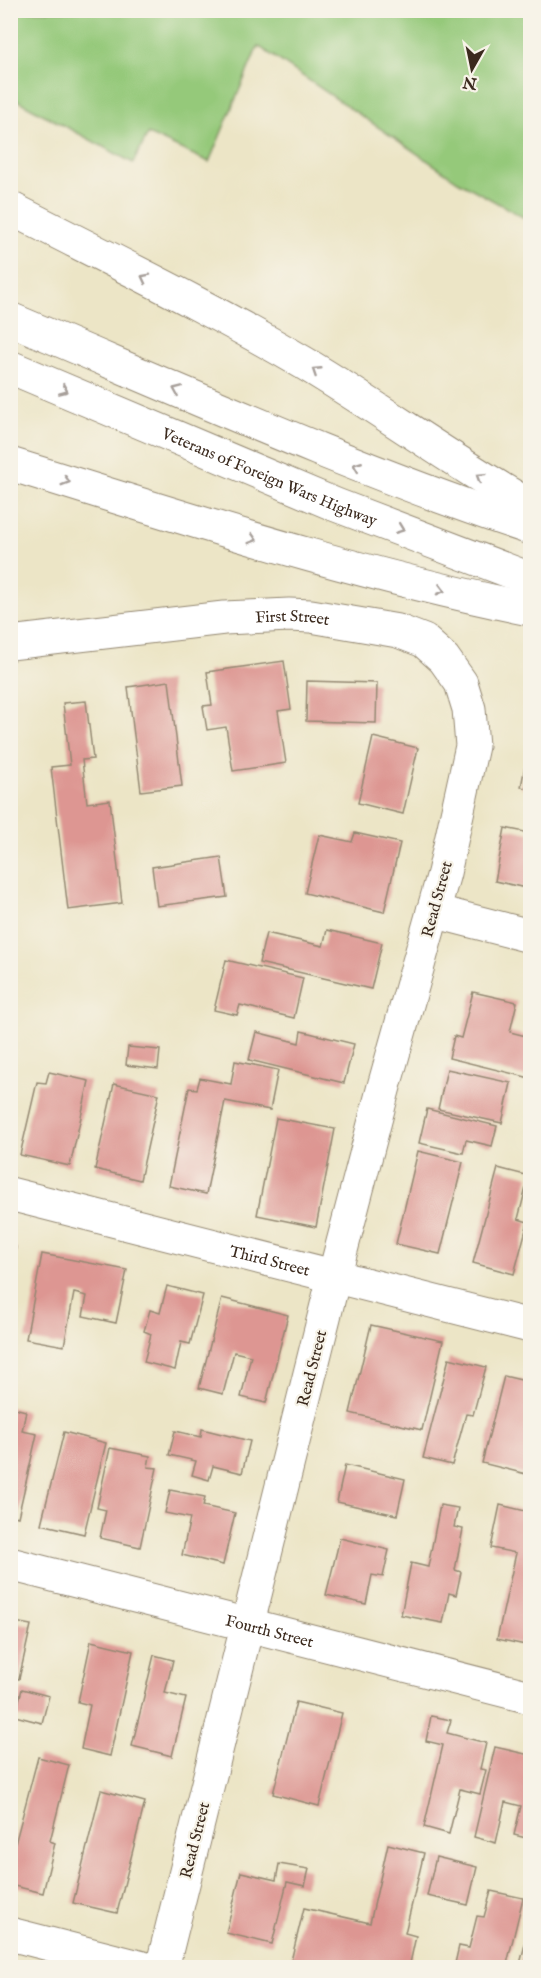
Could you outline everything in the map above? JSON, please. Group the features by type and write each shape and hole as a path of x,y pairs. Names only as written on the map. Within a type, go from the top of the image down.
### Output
{"street":[{"path":"10,208 218,315 306,364 485,481 531,507"},
{"path":"10,320 356,466 443,499 531,528"},
{"name":"Veterans of Foreign Wars Highway","path":"10,367 336,505 531,579"},
{"path":"10,464 273,545 404,581 531,609"},
{"name":"First Street","path":"10,643 224,618 290,615 311,615 398,631 424,641 444,659 461,683 469,709 472,746 467,771"},
{"name":"Read Street","path":"162,1968 333,1276 444,873 467,771"},
{"path":"433,911 531,936"},
{"name":"Third Street","path":"10,1194 531,1326"},
{"name":"Fourth Street","path":"10,1564 531,1697"},
{"path":"10,1934 142,1968"}],"green space":[{"path":"10,11 530,11 530,221 458,181 258,46 209,162 148,134 133,163 11,97"}],"building":[{"path":"284,661 291,709 278,711 286,763 233,771 226,727 207,730 203,706 212,705 207,672"},
{"path":"169,681 182,786 141,791 128,687"},
{"path":"307,681 377,683 376,723 306,721"},
{"path":"86,701 93,759 82,760 87,803 110,800 122,903 68,910 51,767 70,765 63,703"},
{"path":"373,737 418,748 403,814 358,803"},
{"path":"530,745 530,789 521,787"},
{"path":"505,828 530,833 530,889 495,881"},
{"path":"355,833 400,843 384,912 305,893 319,835 352,842"},
{"path":"221,857 227,897 157,906 152,867"},
{"path":"327,930 382,943 371,989 259,963 266,933 323,946"},
{"path":"226,960 303,978 294,1018 240,1005 237,1015 214,1010"},
{"path":"473,992 517,1002 510,1032 530,1037 530,1078 449,1058 454,1036 461,1038"},
{"path":"301,1031 354,1044 344,1083 249,1060 256,1032 299,1043"},
{"path":"128,1047 160,1050 158,1069 126,1065"},
{"path":"235,1061 278,1070 270,1110 225,1101 206,1194 169,1186 189,1088 197,1089 200,1078 231,1084"},
{"path":"447,1069 511,1083 502,1123 438,1109"},
{"path":"49,1072 89,1081 70,1166 20,1155 37,1082 46,1083"},
{"path":"114,1084 159,1094 140,1180 95,1169"},
{"path":"427,1109 497,1126 492,1146 466,1140 463,1153 419,1143"},
{"path":"276,1118 335,1129 316,1227 257,1215"},
{"path":"418,1151 463,1162 440,1254 396,1244"},
{"path":"498,1168 529,1176 518,1219 528,1222 514,1274 473,1263"},
{"path":"10,1246 16,1247 12,1267 10,1267"},
{"path":"42,1254 127,1270 116,1323 83,1316 87,1296 74,1293 64,1346 26,1339"},
{"path":"167,1286 203,1295 190,1344 181,1342 175,1370 144,1362 151,1334 144,1331 150,1310 160,1313"},
{"path":"222,1298 288,1315 266,1403 241,1397 251,1356 234,1352 223,1394 199,1388"},
{"path":"371,1325 443,1341 422,1430 350,1413"},
{"path":"449,1358 486,1367 473,1415 466,1414 452,1465 423,1458"},
{"path":"504,1376 530,1382 530,1475 482,1463"},
{"path":"10,1407 26,1411 22,1431 37,1434 18,1517 10,1515"},
{"path":"202,1429 250,1441 242,1473 213,1466 209,1480 192,1475 196,1461 169,1455 175,1431 201,1437"},
{"path":"64,1432 106,1443 84,1534 41,1524"},
{"path":"110,1448 150,1456 148,1467 157,1468 140,1547 100,1538 106,1510 97,1508"},
{"path":"345,1465 405,1479 397,1515 337,1502"},
{"path":"170,1490 205,1497 203,1506 235,1513 223,1565 182,1555 190,1518 165,1513"},
{"path":"440,1505 458,1508 454,1527 463,1529 455,1570 461,1572 456,1595 449,1593 443,1623 401,1615 411,1563 428,1567"},
{"path":"500,1505 530,1512 530,1646 497,1639 516,1553 491,1548"},
{"path":"340,1538 389,1550 383,1577 372,1575 366,1604 326,1595"},
{"path":"10,1621 31,1625 19,1679 10,1677"},
{"path":"91,1641 133,1651 110,1756 81,1749 90,1705 78,1702"},
{"path":"154,1655 173,1660 165,1693 186,1698 172,1756 132,1746"},
{"path":"22,1689 49,1696 42,1723 15,1716"},
{"path":"296,1702 342,1713 319,1806 273,1794"},
{"path":"431,1716 451,1720 447,1733 486,1743 480,1769 486,1770 480,1794 460,1789 449,1834 424,1827 443,1745 426,1741"},
{"path":"495,1747 530,1755 530,1839 514,1835 521,1806 505,1802 496,1843 474,1837"},
{"path":"38,1757 69,1765 50,1841 55,1843 43,1893 10,1885 10,1863"},
{"path":"101,1790 145,1802 117,1913 73,1903"},
{"path":"388,1844 424,1853 405,1933 416,1936 409,1968 319,1968 291,1961 304,1908 370,1923"},
{"path":"436,1857 477,1867 468,1905 427,1896"},
{"path":"279,1864 309,1869 305,1886 287,1882 272,1944 226,1933 241,1872 276,1880"},
{"path":"491,1891 523,1898 506,1968 454,1968 459,1946 469,1948 477,1916 484,1917"},
{"path":"530,1925 530,1968 519,1968"}]}
